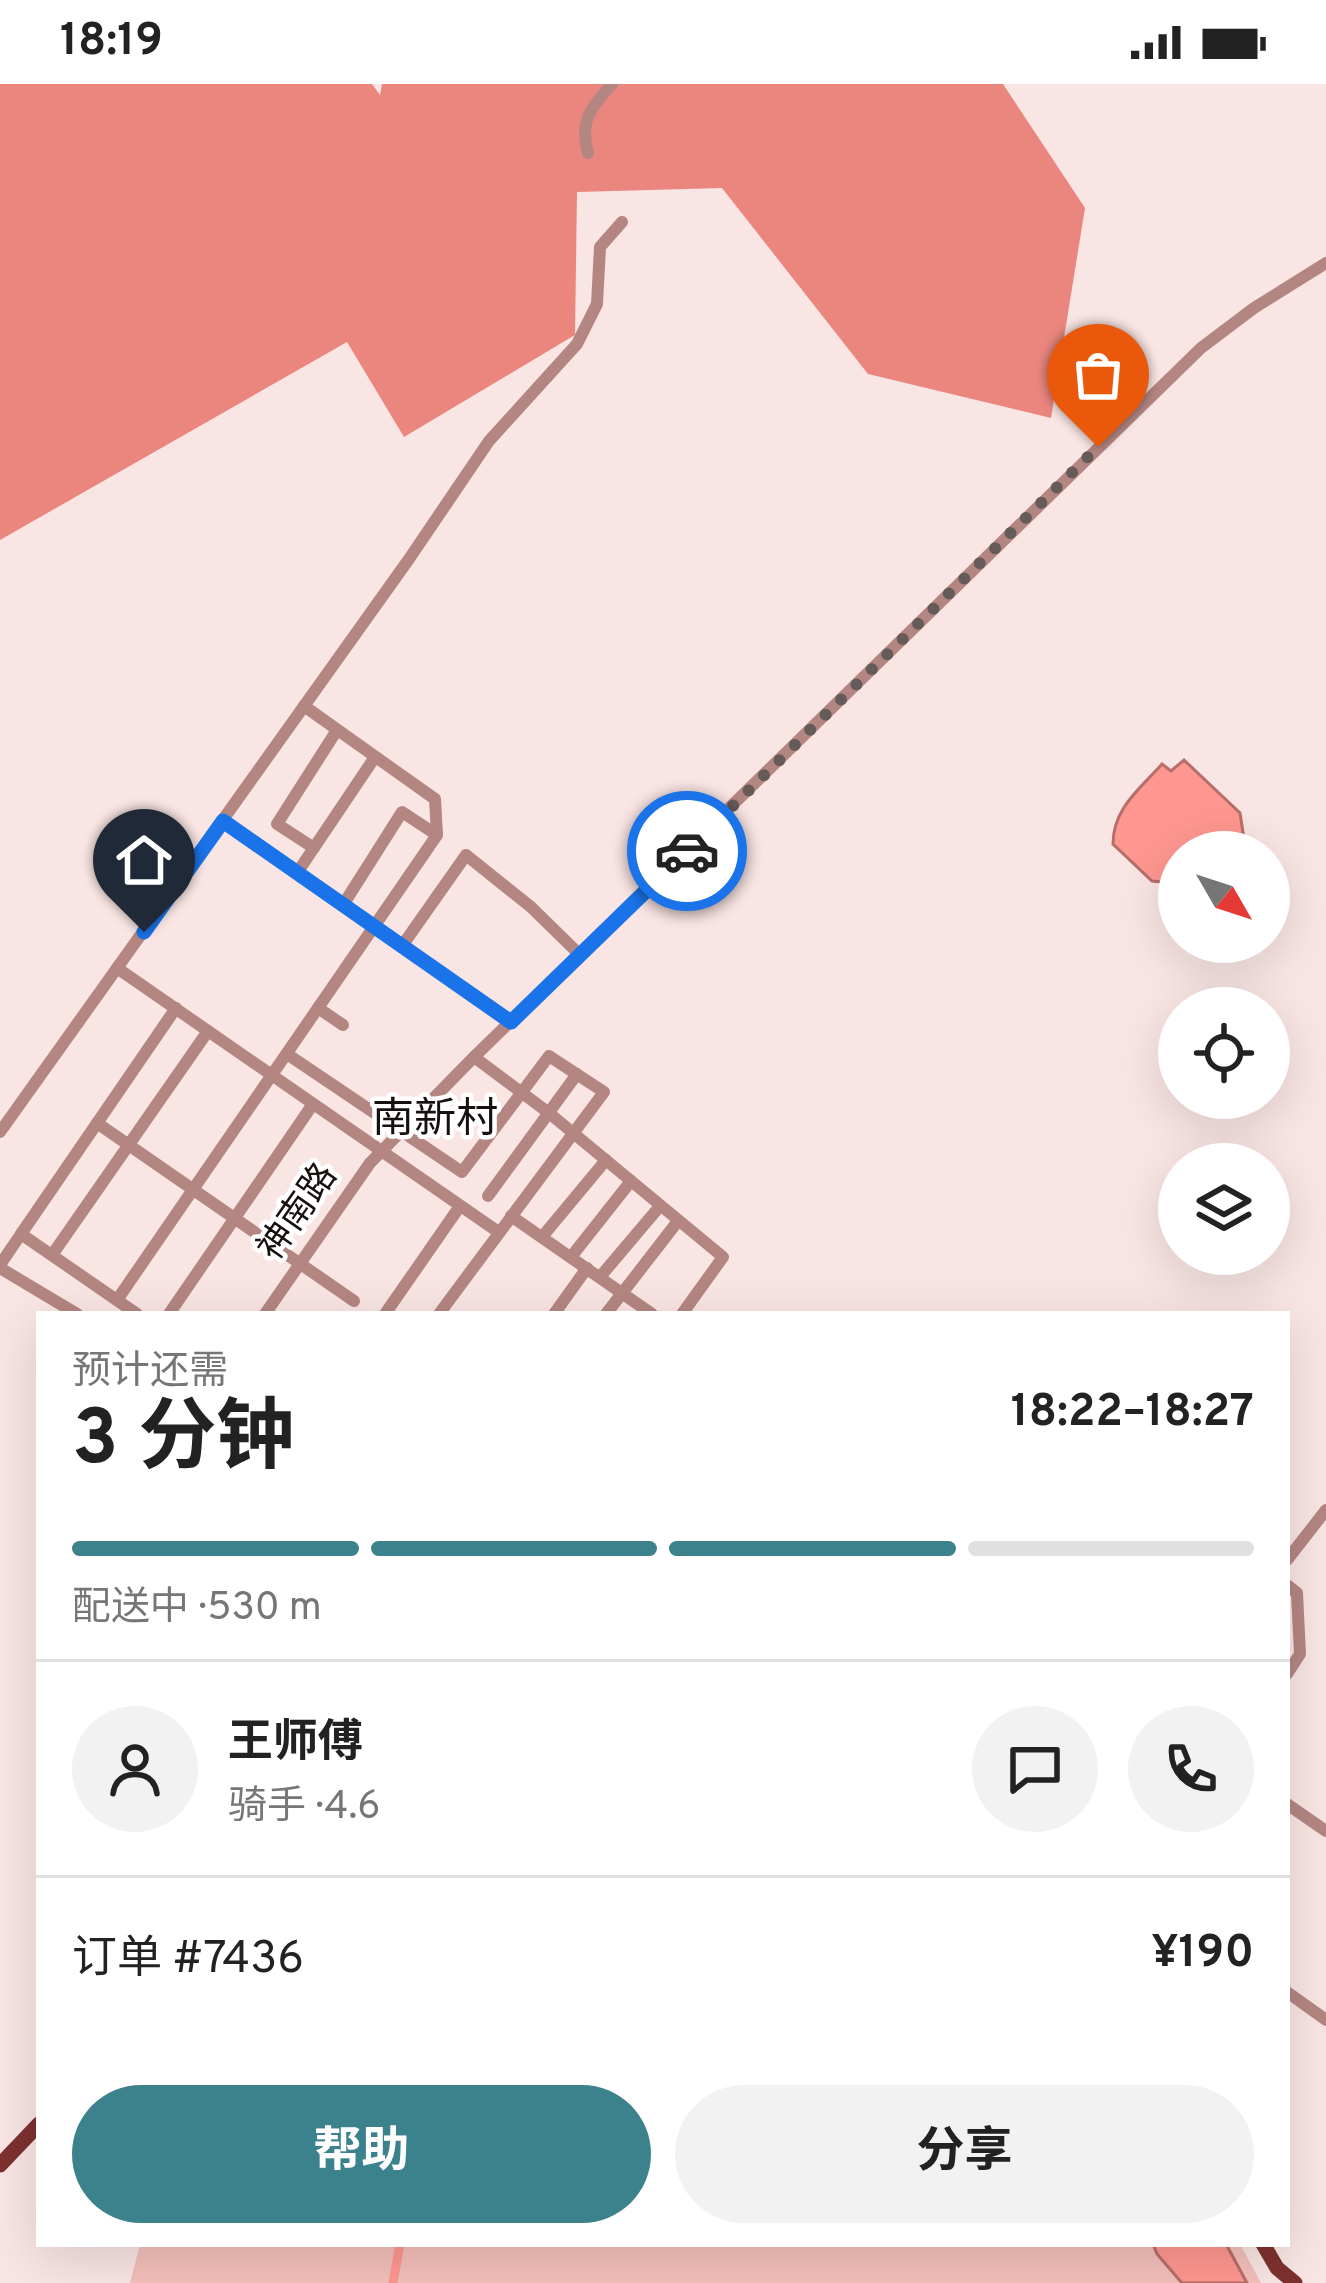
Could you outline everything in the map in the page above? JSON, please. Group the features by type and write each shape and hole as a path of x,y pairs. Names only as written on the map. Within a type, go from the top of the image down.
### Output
{"main road":[{"path":"0,2165 36,2128"},
{"path":"1265,2247 1277,2268 1295,2283"}],"street":[{"path":"589,153 582,134 586,117 612,84"},
{"path":"0,1132 489,441 577,344 597,304 600,247 622,222"},
{"name":"神南路","path":"267,1311 381,1151 474,1057 1201,348 1326,263"},
{"path":"117,1300 437,835 435,799 304,706"},
{"path":"314,848 277,824 337,730"},
{"path":"297,873 375,757"},
{"path":"343,905 402,812 437,835"},
{"path":"223,821 511,1022"},
{"path":"401,946 466,855 531,907 580,955"},
{"path":"117,968 497,1231"},
{"path":"318,1008 343,1025"},
{"path":"72,1311 0,1266 176,1009"},
{"path":"52,1255 208,1031"},
{"path":"287,1054 463,1172 550,1056 604,1092 441,1311"},
{"path":"474,1057 523,1091 723,1257 684,1311"},
{"path":"488,1196 578,1074"},
{"path":"171,1311 313,1104"},
{"path":"97,1124 354,1301"},
{"path":"542,1237 606,1160"},
{"path":"571,1257 631,1181"},
{"path":"387,1311 460,1206"},
{"path":"600,1277 660,1206"},
{"path":"511,1216 645,1311"},
{"path":"608,1311 678,1221"},
{"path":"22,1234 133,1311"},
{"path":"556,1311 587,1268"},
{"path":"647,1311 656,1294"},
{"path":"1290,1556 1326,1510"},
{"path":"1290,1587 1297,1592 1300,1654 1290,1669"},
{"path":"1290,1806 1326,1831"},
{"path":"1290,1994 1326,2020"}],"shaded area":[{"path":"0,84 372,84 380,95 382,84 1003,84 1085,208 1051,418 868,374 722,188 577,192 575,335 404,437 347,342 0,540"},
{"path":"1184,760 1240,813 1243,831 1158,831 1158,882 1152,881 1113,844 1114,831 1123,809 1162,764 1171,771"},
{"path":"139,2247 1242,2247 1261,2283 130,2283"},
{"path":"1154,2247 1228,2247 1247,2283 1182,2283"}],"waterway":[{"path":"393,2283 399,2247"}],"way so far":[{"path":"687,851 1098,447"}],"district":[{"name":"南新村","path":"435,1121"}],"route":[{"path":"144,932 223,821 511,1022 687,851"}]}
